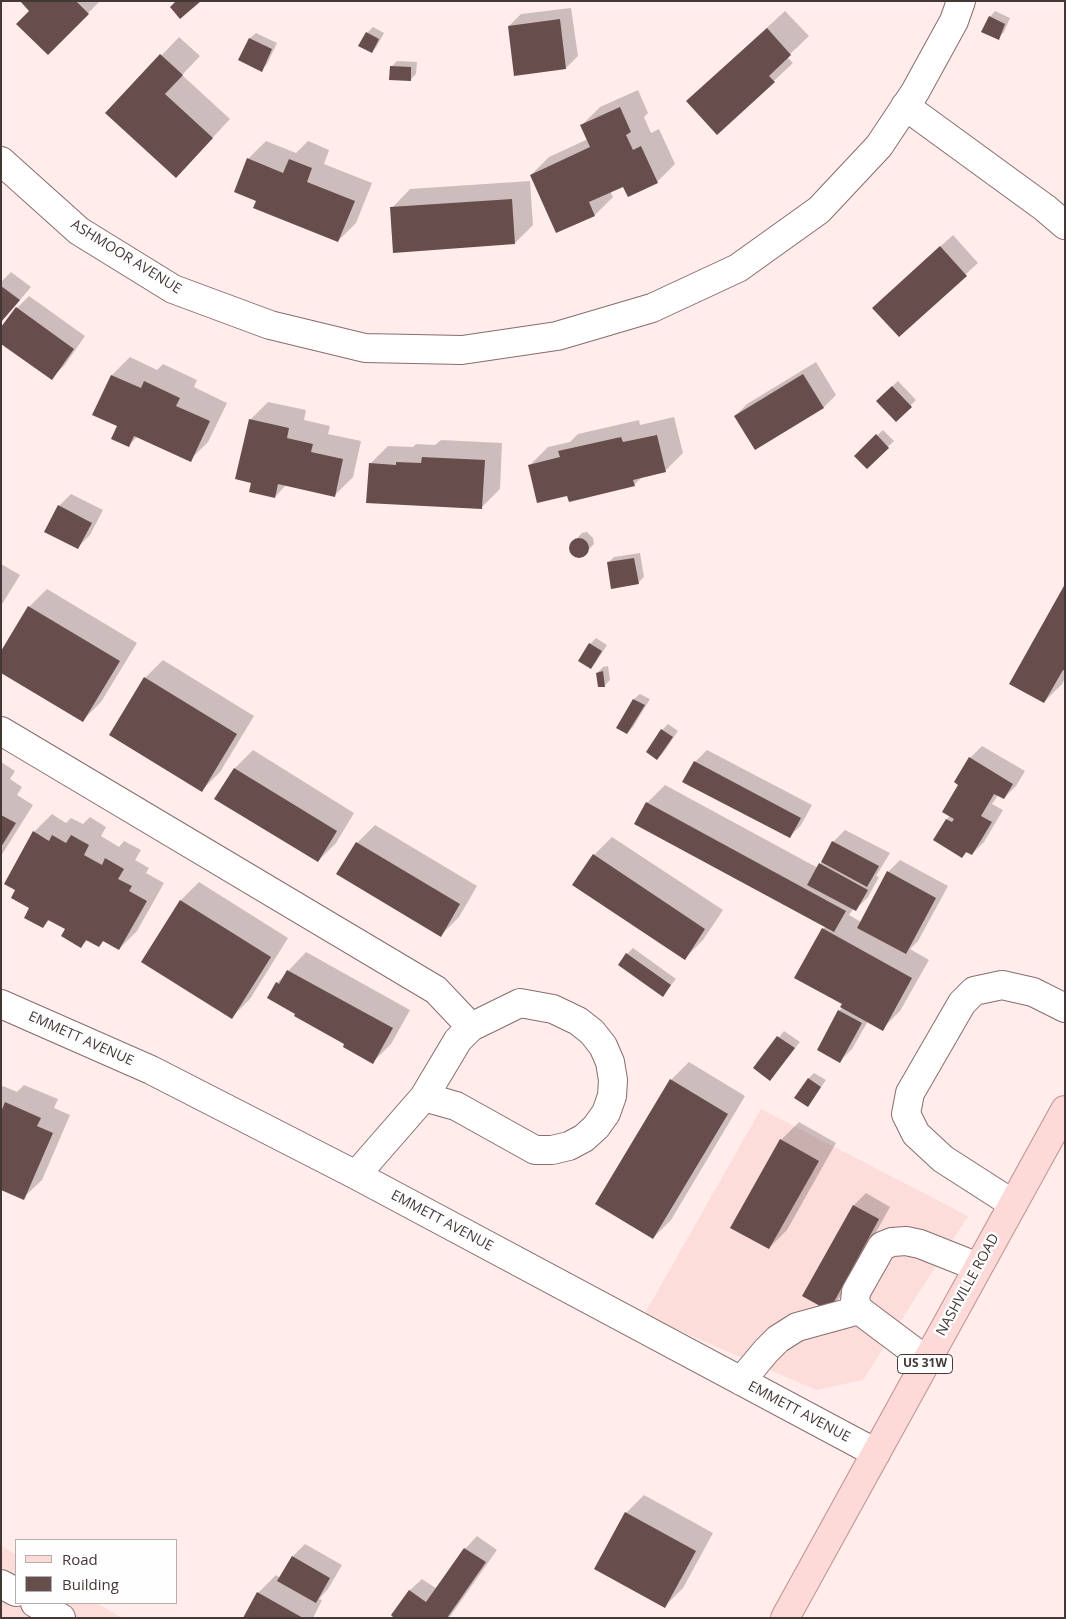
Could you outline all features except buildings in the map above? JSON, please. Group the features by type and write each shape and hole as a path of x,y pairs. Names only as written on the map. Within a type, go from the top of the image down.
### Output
{"main road":[{"name":"NASHVILLE ROAD","path":"785,1618 1065,1110"}],"street":[{"name":"ASHMOOR AVENUE","path":"1,161 79,231 172,289 270,325 365,348 462,350 557,336 652,308 738,268 819,210 879,146 915,92 954,21 961,1"},
{"path":"905,106 1045,208 1065,225"},
{"path":"1,732 436,990 471,1027"},
{"path":"1013,1204 943,1159 916,1134 906,1114 910,1093 962,1002 974,991 1002,985 1033,992 1065,1008"},
{"path":"356,1174 424,1097 458,1040 471,1027 520,1003 553,1010 578,1021 592,1032 604,1046 610,1062 613,1080 612,1096 606,1113 596,1127 584,1138 569,1146 552,1150 535,1150 456,1106 424,1097"},
{"name":"EMMETT AVENUE","path":"1,1004 151,1070 356,1174 876,1453"},
{"path":"927,1361 859,1310 855,1301 856,1292 882,1246 892,1242 906,1241 920,1244 978,1267"},
{"path":"741,1381 778,1339 797,1327 859,1310"},
{"path":"1,1584 15,1591"},
{"path":"36,1604 61,1618"}],"shaded area":[{"path":"761,1109 968,1216 863,1380 816,1390 644,1315"},
{"path":"1,1546 15,1554 15,1604 99,1604 122,1618 1,1618"}]}
